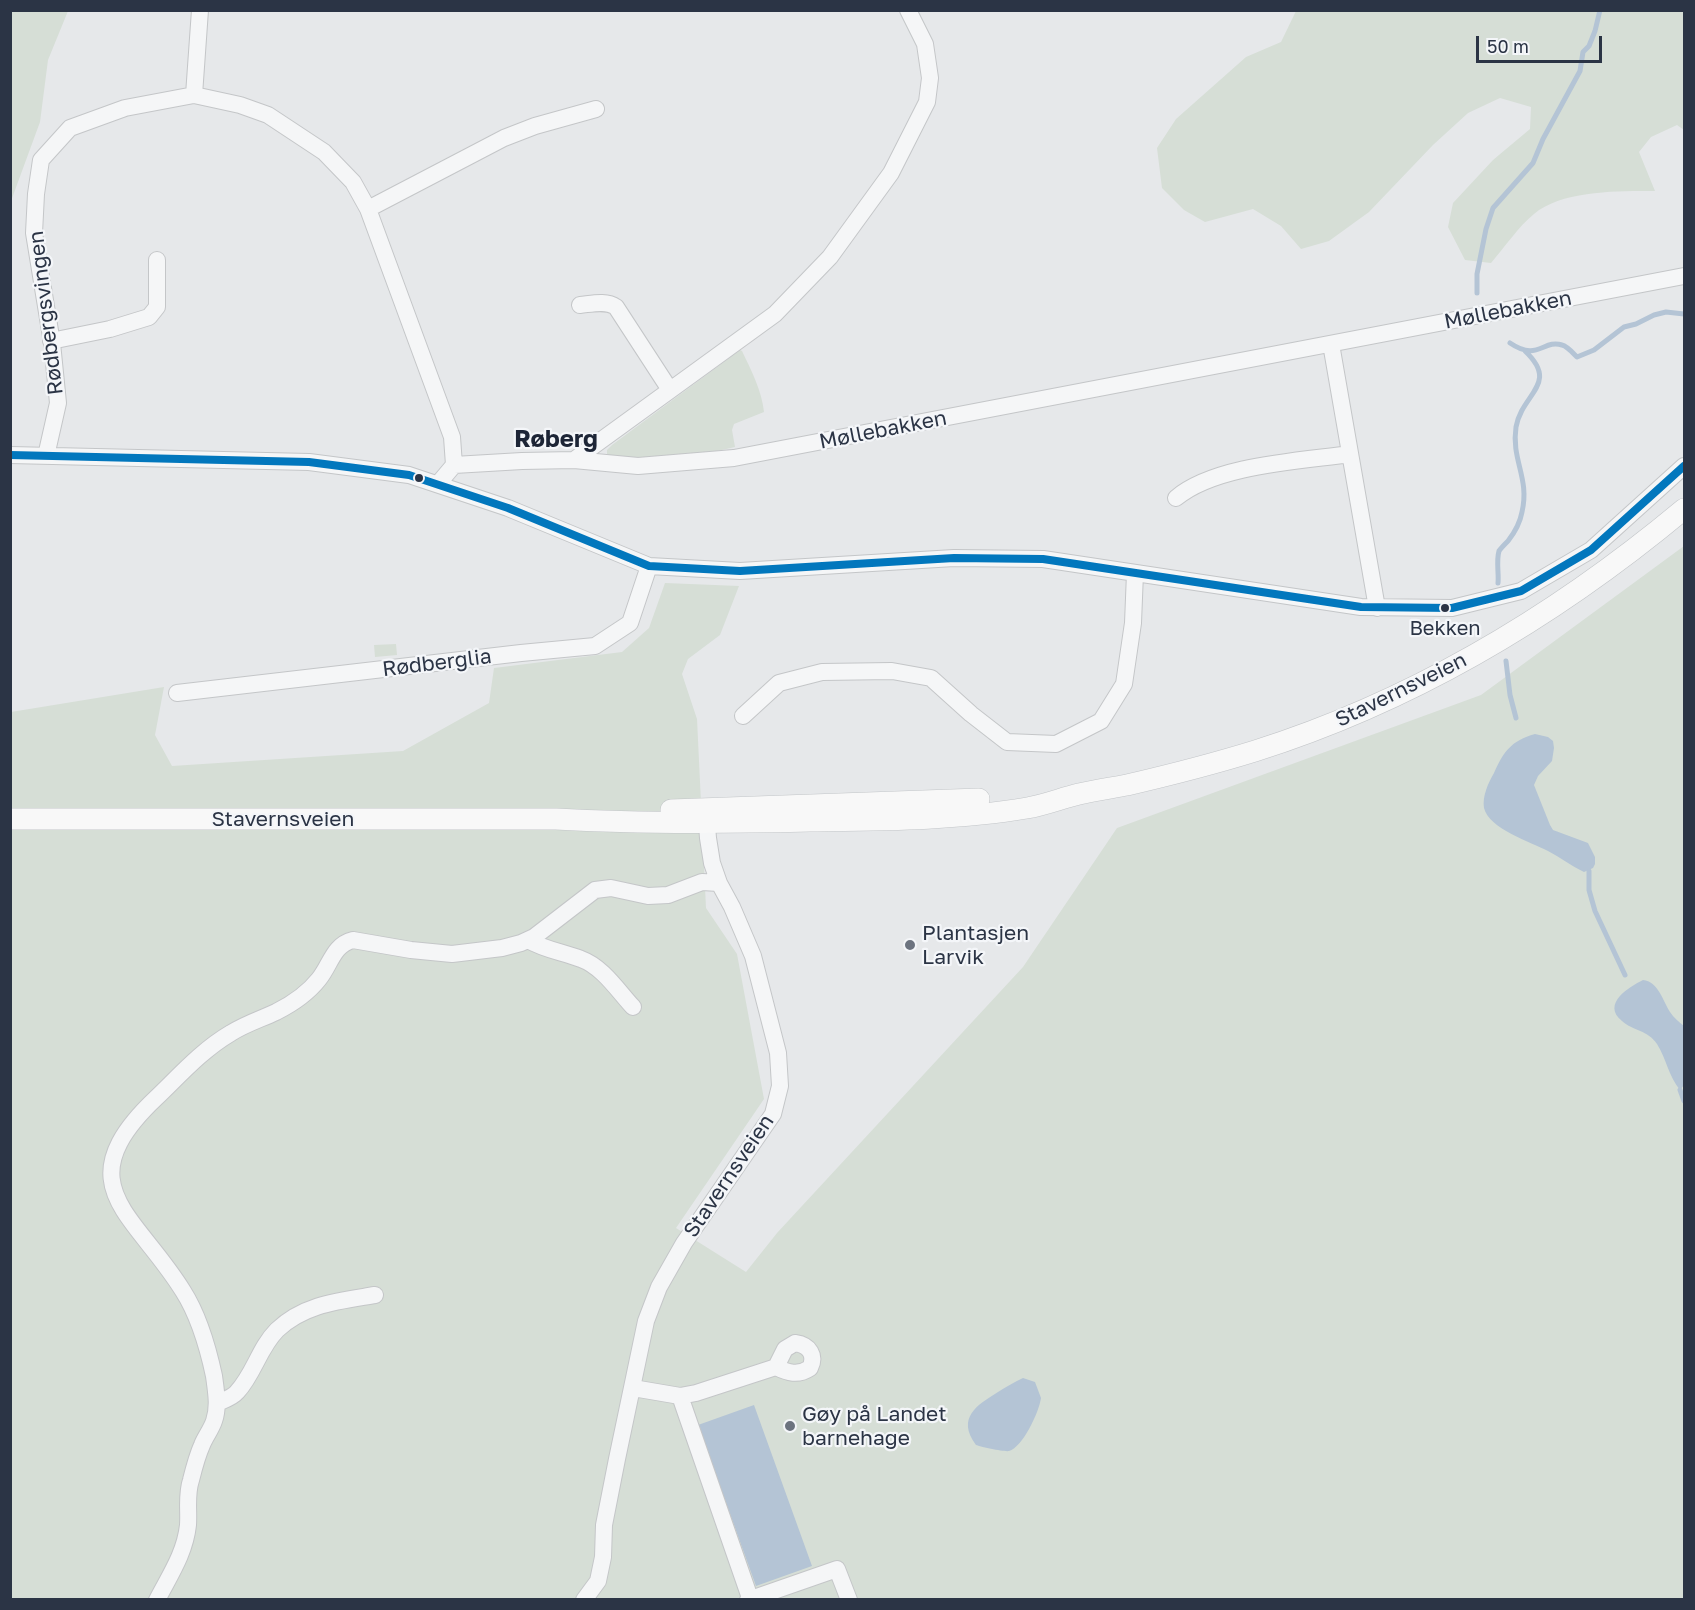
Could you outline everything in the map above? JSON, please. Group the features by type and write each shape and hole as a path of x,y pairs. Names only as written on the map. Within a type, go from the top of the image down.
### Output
{"main road":[{"name":"Stavernsveien","path":"10,819 556,819 628,812 883,820 1028,808 1158,778 1257,750 1338,720 1409,689 1496,643 1554,607 1642,544 1684,509"}],"street":[{"path":"194,95 201,10"},
{"path":"574,460 775,314 830,257 891,172 927,102 930,78 925,44 908,10"},
{"name":"Rødbergsvingen","path":"46,456 57,402 51,341 34,233 41,160 70,128 125,108 194,95 240,105 283,123 324,152 352,182 368,209 452,437 454,465"},
{"path":"368,209 504,138 535,126 596,109"},
{"path":"51,341 110,329 149,317 157,307 159,285 157,260"},
{"name":"Møllebakken","path":"454,465 574,460 638,466 734,458 1684,276"},
{"path":"580,305 600,303 612,304 616,307 670,390"},
{"path":"1331,344 1377,608"},
{"path":"1176,498 1184,491 1212,478 1278,464 1350,454"},
{"path":"10,455 309,462 409,476 508,508 648,566 740,571 954,558 1042,559 1361,608 1452,608 1521,591 1591,550 1684,466"},
{"path":"438,484 454,465"},
{"name":"Rødberglia","path":"177,693 596,646 630,623 648,566"},
{"path":"743,716 779,683 822,672 892,671 931,678 1007,742 1056,744 1101,721 1124,684 1133,623 1134,573"},
{"name":"Stavernsveien","path":"584,1599 598,1581 603,1557 604,1525 646,1321 659,1287 684,1243 772,1114 780,1086 778,1053 753,956 732,907 718,883 712,863 707,816"},
{"path":"157,1599 177,1566 188,1524 187,1493 202,1445 214,1421 217,1403 213,1375 193,1307 126,1215 111,1182 110,1167 114,1152 140,1114 188,1066 215,1043 232,1031 290,1004 308,991 319,979 335,951 345,942 353,940 452,954 502,948 528,940 595,890 602,888 648,896 668,895 702,882 718,883"},
{"path":"528,940 538,946 584,960 598,969 633,1008"},
{"path":"217,1403 237,1393 264,1346 288,1320 302,1312 330,1302 375,1295"},
{"path":"633,1388 680,1396 696,1394 776,1367"},
{"path":"680,1396 749,1599 837,1569 849,1599"}],"shaded area":[{"path":"11,10 68,11 48,60 40,122 11,201"},
{"path":"1296,11 1684,11 1684,130 1677,125 1651,137 1639,152 1655,191 1625,191 1575,196 1546,206 1523,225 1491,263 1465,260 1448,227 1453,203 1493,160 1530,129 1531,107 1500,98 1468,113 1433,145 1369,212 1329,241 1301,249 1281,226 1253,209 1205,222 1184,210 1162,188 1157,148 1176,119 1246,57 1281,42"},
{"path":"740,350 756,381 764,412 734,424 732,430 735,447 704,454 646,460 607,457 607,450 612,445"},
{"path":"1684,546 1684,1599 11,1600 11,712 164,687 155,735 172,766 403,751 489,703 494,668 622,652 649,628 665,583 739,586 720,635 688,659 682,674 697,719 706,908 737,954 764,1099 676,1228 746,1272 777,1233 1023,967 1117,828 1481,695"},
{"path":"396,644 397,655 375,657 374,645"}],"water":[{"path":"1535,734 1548,737 1553,741 1554,748 1552,761 1538,776 1534,785 1553,830 1588,843 1595,857 1595,864 1593,868 1584,872 1502,828 1487,816 1484,808 1488,786 1505,753 1520,740"},
{"path":"1643,980 1653,984 1672,1014 1684,1026 1684,1085 1680,1090 1653,1039 1626,1024 1616,1015 1614,1008 1619,997"},
{"path":"1023,1378 1035,1382 1041,1398 1034,1420 1025,1436 1009,1451 976,1445 970,1436 968,1427 972,1413 990,1397"},
{"path":"754,1405 812,1566 756,1586 698,1425"}],"waterway":[{"path":"1477,293 1477,274 1486,229 1493,208 1533,163 1543,139 1580,71 1583,52 1589,46 1600,10"},
{"path":"1510,343 1527,350 1555,344 1562,345 1577,357 1594,350 1624,327 1666,312 1684,314"},
{"path":"1498,583 1499,551 1517,527 1524,500 1516,449 1516,427 1539,381 1539,372 1535,362 1525,351"},
{"path":"1506,661 1510,695 1516,718"},
{"path":"1589,871 1589,890 1595,911 1625,975"},
{"path":"1680,1090 1684,1101"}],"transit line":[{"path":"10,455 309,462 409,475 508,508 649,566 740,571 954,558 1043,559 1361,607 1452,608 1521,591 1591,550 1684,466"}],"place":[{"name":"Bekken","path":"1445,608"},
{"name":"Plantasjen Larvik","path":"910,945"},
{"name":"Gøy på Landet barnehage","path":"790,1426"}],"district":[{"name":"Røberg","path":"556,439"}]}
